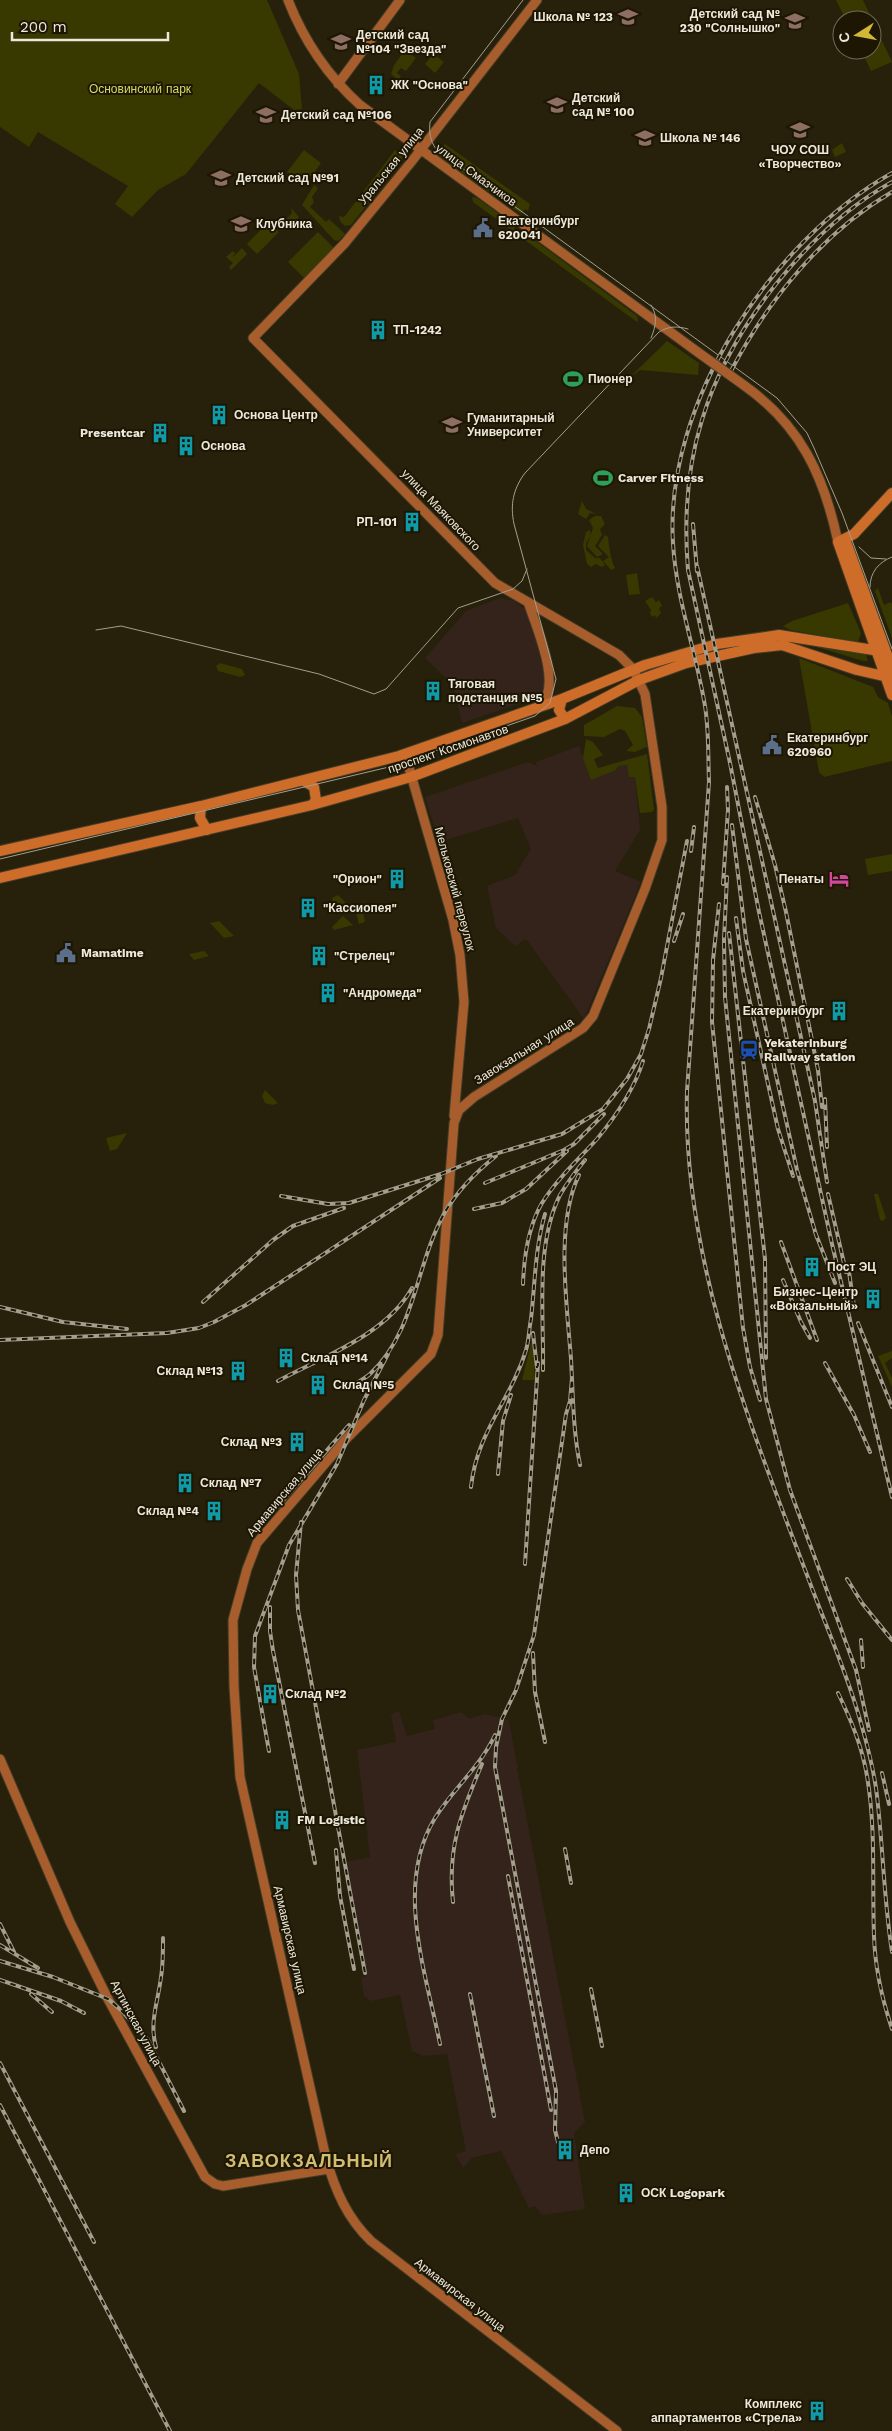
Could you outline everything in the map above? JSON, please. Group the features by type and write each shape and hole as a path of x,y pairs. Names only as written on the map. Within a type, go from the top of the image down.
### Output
{"main road":[{"name":"улица Смазчиков","path":"288,0 314,50 338,84 367,111 765,400 799,438 818,476 842,541"},
{"path":"338,84 400,0"},
{"name":"Уральская улица","path":"253,338 345,243 537,0"},
{"name":"улица Маяковского","path":"253,338 495,583 619,655 633,669"},
{"path":"842,541 865,523 892,493"},
{"path":"842,541 875,650 888,677 892,695"},
{"path":"842,541 892,668"},
{"path":"528,602 550,677 547,696 539,707"},
{"name":"проспект Космонавтов","path":"0,851 201,806 405,754 562,699 633,669 684,652 739,639 765,636 798,636 886,652"},
{"name":"проспект Космонавтов","path":"0,878 312,805 411,777 448,765 564,719 639,680 686,663 778,645 797,649 857,670 888,677"},
{"name":"Завокзальная улица","path":"404,1379 431,1354 438,1335 454,1123 462,1106 482,1091 588,1024 645,889 660,848 663,818 645,694 633,669"},
{"path":"562,699 559,710 564,719"},
{"name":"Мельковский переулок","path":"405,754 453,920 460,955 464,1002 454,1123"},
{"path":"304,781 314,787 316,800 312,805"},
{"path":"201,806 200,818 207,830"},
{"path":"457,1075 458,1086 464,1093 472,1094 482,1091"},
{"name":"Армавирская улица","path":"404,1379 347,1438 257,1543 247,1569 234,1620 234,1687 240,1777 329,2169 336,2191 349,2214 359,2230 371,2242 617,2431"},
{"name":"Артинская улица","path":"0,1759 70,1922 108,1999 205,2177 215,2184 232,2186 329,2169"}],"shaded area":[{"path":"500,598 514,601 528,611 545,672 545,687 541,696 462,723 453,685 425,658 466,611"},
{"path":"579,746 591,779 618,766 627,765 635,777 640,830 615,871 641,882 584,1019 526,939 515,946 496,928 487,886 515,875 531,849 518,818 439,842 425,797 528,762 537,766 536,762"},
{"path":"399,1711 407,1736 435,1729 433,1720 462,1712 469,1719 485,1714 509,1720 585,2122 574,2133 585,2209 542,2215 535,2206 529,2208 501,2151 472,2158 463,2168 455,2154 466,2151 447,2054 423,2056 412,2051 400,1995 371,2001 364,1996 361,1978 367,1976 346,1862 370,1857 357,1750 396,1742 391,1714"}],"green space":[{"name":"Основинский парк","path":"0,0 267,0 299,74 302,109 294,110 259,83 186,174 158,190 132,217 115,204 128,186 38,132 29,147 0,127"},
{"path":"836,0 863,0 868,10 841,10"},
{"path":"882,41 892,62 871,71 866,60 882,60"},
{"path":"405,50 416,58 406,71 401,68 397,73 401,76 398,80 391,74 394,65"},
{"path":"433,54 444,62 435,73 425,64"},
{"path":"842,143 846,152 835,157 832,150"},
{"path":"445,144 530,204 528,211 525,209 521,214 436,155"},
{"path":"304,150 321,163 312,176 295,178 287,172"},
{"path":"395,150 402,156 402,161 351,225 345,226 340,221 339,216 344,217"},
{"path":"314,185 318,188 312,197 314,202 310,207 326,222 329,219 345,234 338,241 334,240 302,205"},
{"path":"472,197 477,198 515,225 514,232 473,202"},
{"path":"291,208 299,217 296,221 293,219 284,227 282,224 292,213"},
{"path":"268,222 279,232 257,254 247,244"},
{"path":"318,232 335,249 305,279 288,262"},
{"path":"525,233 637,316 637,322 518,235"},
{"path":"242,248 247,254 231,270 229,267 233,263 226,257 233,251 235,253 233,257"},
{"path":"667,341 699,363 698,375 640,370 630,377"},
{"path":"582,501 586,509 596,514 590,513 586,519 578,514"},
{"path":"595,516 601,516 605,524 600,529 602,535 595,546 603,554 597,557 587,546 593,528 589,520"},
{"path":"590,530 591,535 586,543 586,550 595,558 600,558 605,565 602,567 596,564 591,567 587,564 583,545 586,532"},
{"path":"605,535 608,537 615,568 611,570 603,561 609,557 598,546"},
{"path":"637,573 640,594 629,595 626,575"},
{"path":"878,588 884,605 891,602 892,605 892,638 875,591"},
{"path":"652,597 656,602 659,600 662,606 659,608 661,613 656,618 655,615 652,617 651,610 645,601"},
{"path":"848,603 861,633 858,642 790,630 783,626 792,621"},
{"path":"797,641 866,654 868,661 863,661"},
{"path":"799,658 873,687 878,697 888,703 892,716 892,761 824,777 819,772"},
{"path":"220,663 242,669 245,675 240,677 218,671 216,666"},
{"path":"617,706 635,708 642,717 647,747 635,752 626,751 633,745 625,731 620,729 604,737 584,736 584,725"},
{"path":"586,739 593,742 603,755 594,759 598,768 647,754 654,810 652,812 640,813 635,777 629,777 627,765 618,766 616,770 591,780 583,758"},
{"path":"892,854 892,871 868,875 865,859"},
{"path":"338,895 346,903 347,908 339,909 333,903 332,898"},
{"path":"362,907 365,922 359,924 355,909"},
{"path":"343,916 353,925 334,930 332,927"},
{"path":"219,921 234,936 224,938 210,923"},
{"path":"204,951 209,956 194,960 189,954"},
{"path":"265,1090 278,1103 273,1105 265,1103 262,1096"},
{"path":"127,1133 117,1149 110,1151 106,1138"},
{"path":"874,1194 878,1194 886,1218 883,1221 880,1220"},
{"path":"532,1340 535,1380 522,1380"},
{"path":"892,1351 892,1358 885,1363 892,1378 892,1387 878,1356"}],"tram line":[{"path":"523,0 430,122 430,136 434,146 777,398 807,433 814,448 842,513 892,649"},
{"path":"651,305 656,321 651,338"},
{"path":"0,859 389,767 535,716 550,703 556,679 514,524 512,510 515,491 525,473 659,332 673,327 688,329"},
{"path":"859,547 871,558 886,559"},
{"path":"870,587 870,582 876,568 892,557"},
{"path":"96,630 121,626 319,674 374,694 386,689 458,608 513,589 522,581 527,569"}],"railway":[{"path":"892,173 848,202 806,239 768,283 734,331 707,382 687,436 675,490 673,543 682,605 705,706 708,744 709,782 687,1091 688,1154 696,1217 708,1280 724,1342 765,1464 847,1680 867,1744 877,1796 892,1952"},
{"path":"892,182 861,202 831,226 803,254 776,284 752,317 731,351 715,386 697,438 690,476 686,533 688,570 730,763 759,912 832,1244 892,1497"},
{"path":"731,371 762,319 799,270 843,227 892,192"},
{"path":"693,524 697,571"},
{"path":"697,566 815,1101 827,1182"},
{"path":"723,884 728,810 727,787"},
{"path":"755,797 775,865 786,912 818,1070 822,1107"},
{"path":"732,825 746,939 797,1170 817,1238"},
{"path":"691,851 694,827"},
{"path":"281,1196 328,1204 349,1203 441,1174 478,1159 562,1134 603,1109 627,1079 641,1054 649,1029 661,978 687,841"},
{"path":"727,877 724,939 725,997 766,1399 790,1490 856,1670 869,1730"},
{"path":"719,904 713,960 712,1022 743,1328 750,1367 760,1400"},
{"path":"674,941 683,914"},
{"path":"736,918 743,971 778,1129 793,1176"},
{"path":"729,933 765,1259 766,1358"},
{"path":"523,1284 528,1242 537,1212 561,1178 611,1121 630,1092 643,1061"},
{"path":"825,1099 827,1147"},
{"path":"485,1183 564,1150 574,1144 604,1114"},
{"path":"474,1209 502,1203 526,1189 567,1151"},
{"path":"347,1389 370,1374 385,1357 397,1338 406,1318 435,1232 445,1212 468,1182 496,1156"},
{"path":"543,1370 542,1281 547,1236 552,1215 560,1195 585,1160"},
{"path":"579,1175 567,1217 564,1265 575,1426 580,1465"},
{"path":"0,1340 167,1333 199,1328 246,1305 440,1178"},
{"path":"828,1194 846,1272"},
{"path":"203,1302 273,1240 293,1226 344,1208"},
{"path":"471,1487 474,1467 480,1449 520,1368 526,1350 537,1253 545,1214"},
{"path":"815,1232 835,1283"},
{"path":"781,1242 817,1340"},
{"path":"848,1265 854,1306"},
{"path":"783,1280 810,1338"},
{"path":"278,1381 334,1353 370,1331 387,1319 412,1288"},
{"path":"0,1307 63,1322 127,1329"},
{"path":"858,1323 892,1407"},
{"path":"533,1333 537,1368"},
{"path":"269,1751 254,1667 255,1636 289,1545 337,1464 364,1400 388,1354"},
{"path":"525,1564 538,1363"},
{"path":"825,1363 854,1415 870,1452"},
{"path":"558,2142 555,2130 556,2091 495,1767 496,1747 502,1719 516,1690 534,1635 572,1378"},
{"path":"498,1474 503,1421 511,1395"},
{"path":"272,1513 349,1425"},
{"path":"301,1522 296,1575 298,1610 365,1973"},
{"path":"847,1579 862,1603 892,1640"},
{"path":"270,1607 270,1631 273,1651 315,1863"},
{"path":"861,1640 863,1667"},
{"path":"533,1653 535,1692 545,1742"},
{"path":"838,1693 856,1733 867,1776 872,1815 873,1916 876,1960 885,2006 892,2029"},
{"path":"440,2044 421,1959 417,1930 415,1900 417,1872 423,1844 435,1818 482,1757 495,1735"},
{"path":"453,1902 452,1865 457,1831 482,1764"},
{"path":"882,1773 889,1804"},
{"path":"565,1849 571,1883"},
{"path":"336,1850 340,1896 354,1969"},
{"path":"508,1876 551,2110"},
{"path":"0,1924 14,1952"},
{"path":"156,2047 153,2029 162,1972 163,1938"},
{"path":"0,1945 38,1968"},
{"path":"0,1961 53,1977 108,1999 121,2010 148,2040 184,2111"},
{"path":"0,1980 61,2001 84,2013"},
{"path":"591,1989 602,2046"},
{"path":"31,1994 52,2012"},
{"path":"470,1994 494,2116"},
{"path":"0,2063 94,2242"},
{"path":"0,2105 170,2431"}],"place":[{"name":"Школа № 123","path":"628,17"},
{"name":"Детский сад № 230 \"Солнышко\"","path":"795,21"},
{"name":"Детский сад №104 \"Звезда\"","path":"341,42"},
{"name":"ЖК \"Основа\"","path":"376,85"},
{"name":"Детский сад № 100","path":"557,105"},
{"name":"Детский сад №106","path":"266,115"},
{"name":"ЧОУ СОШ «Творчество»","path":"800,130"},
{"name":"Школа № 146","path":"645,138"},
{"name":"Детский сад №91","path":"221,178"},
{"name":"Клубника","path":"241,224"},
{"name":"Екатеринбург 620041","path":"483,228"},
{"name":"ТП-1242","path":"378,330"},
{"name":"Пионер","path":"573,379"},
{"name":"Основа Центр","path":"219,415"},
{"name":"Гуманитарный Университет","path":"452,425"},
{"name":"Presentcar","path":"160,433"},
{"name":"Основа","path":"186,446"},
{"name":"Carver Fitness","path":"603,478"},
{"name":"РП-101","path":"412,522"},
{"name":"Тяговая подстанция №5","path":"433,691"},
{"name":"Екатеринбург 620960","path":"772,745"},
{"name":"\"Орион\"","path":"397,879"},
{"name":"Пенаты","path":"839,879"},
{"name":"\"Кассиопея\"","path":"308,908"},
{"name":"Mamatime","path":"66,953"},
{"name":"\"Стрелец\"","path":"319,956"},
{"name":"\"Андромеда\"","path":"328,993"},
{"name":"Екатеринбург","path":"839,1011"},
{"name":"Yekaterinburg Railway station","path":"749,1050"},
{"name":"Пост ЭЦ","path":"812,1267"},
{"name":"Бизнес-Центр «Вокзальный»","path":"873,1299"},
{"name":"Склад №14","path":"286,1358"},
{"name":"Склад №13","path":"238,1371"},
{"name":"Склад №5","path":"318,1385"},
{"name":"Склад №3","path":"297,1442"},
{"name":"Склад №7","path":"185,1483"},
{"name":"Склад №4","path":"214,1511"},
{"name":"Склад №2","path":"270,1694"},
{"name":"FM Logistic","path":"282,1820"},
{"name":"Депо","path":"565,2150"},
{"name":"ОСК Logopark","path":"626,2193"},
{"name":"Комплекс аппартаментов «Стрела»","path":"817,2411"}],"district":[{"name":"ЗАВОКЗАЛЬНЫЙ","path":"309,2161"}]}
